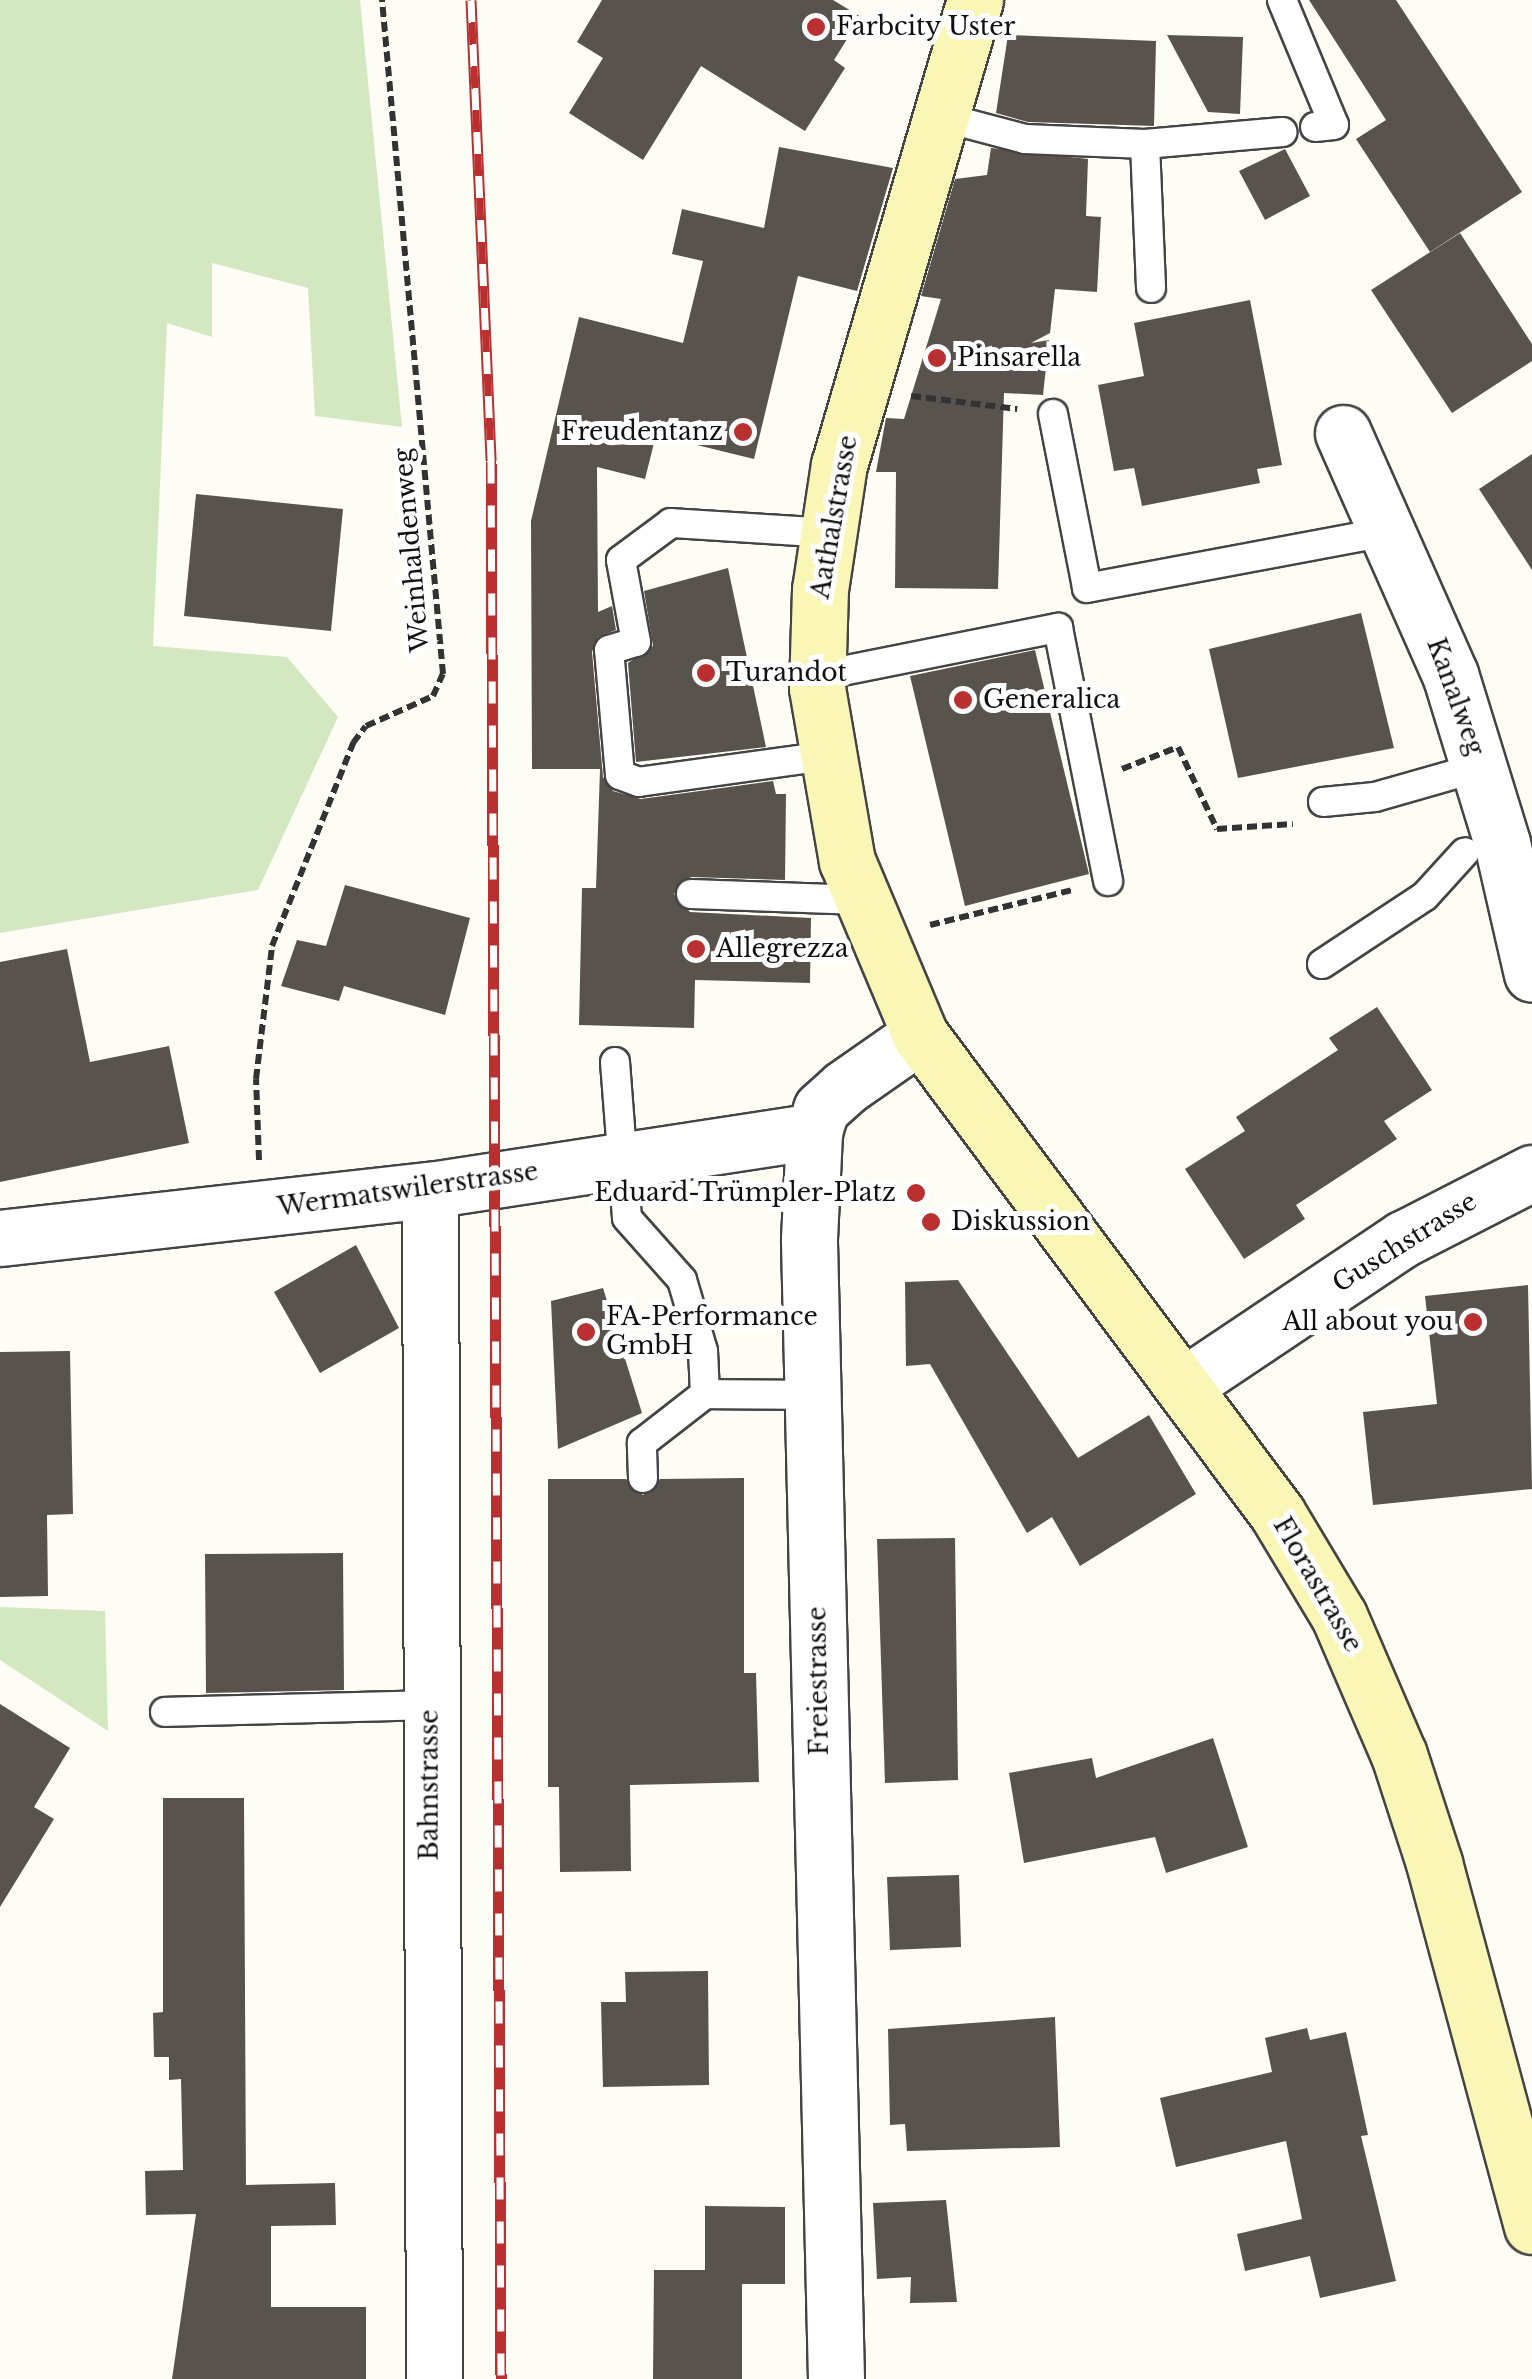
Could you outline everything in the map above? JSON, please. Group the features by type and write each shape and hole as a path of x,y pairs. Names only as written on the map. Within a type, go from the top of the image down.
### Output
{"main road":[{"name":"Aathalstrasse","path":"920,1035 861,900 826,756 817,676 828,533 840,464 974,0"},
{"name":"Florastrasse","path":"920,1035 1280,1518 1366,1670 1434,1864 1532,2226"}],"street":[{"name":"Kanalweg","path":"1343,432 1450,674 1480,767 1532,974"},
{"path":"814,1131 821,1108 920,1035"},
{"name":"Wermatswilerstrasse","path":"0,1238 430,1190 620,1157 814,1131"},
{"name":"Freiestrasse","path":"814,1131 812,1395 836,2379"},
{"name":"Guschstrasse","path":"1183,1386 1404,1239 1532,1173"},
{"name":"Bahnstrasse","path":"430,1190 434,2379"}],"lane":[{"path":"1282,0 1334,125 1315,127"},
{"path":"942,117 1024,139 1144,144 1282,132"},
{"path":"1144,144 1152,288"},
{"path":"1053,414 1087,588 1388,532"},
{"path":"826,756 639,782 620,774 609,650 636,642 621,560 671,523 828,533"},
{"path":"817,676 1058,628 1108,882"},
{"path":"1316,812 1480,767"},
{"path":"1322,964 1425,896 1465,852"},
{"path":"691,894 861,900"},
{"path":"615,1062 626,1218 682,1280 693,1307 705,1394"},
{"path":"642,1478 642,1443 705,1394 812,1395"},
{"path":"165,1712 430,1705"}],"path":[{"name":"Weinhaldenweg","path":"262,1211 256,1079 272,946 353,743 366,726 433,696 444,674 382,0"},
{"path":"892,394 1053,414"},
{"path":"1088,782 1178,746 1218,830 1316,812"},
{"path":"922,927 1108,882"}],"green space":[{"path":"0,0 360,0 402,427 315,416 308,288 212,263 212,337 167,323 153,646 287,657 338,717 258,890 0,933"},
{"path":"0,1607 105,1611 108,1731 0,1660"}],"building":[{"path":"602,0 833,0 861,17 834,60 845,68 805,131 701,66 643,160 569,113 603,58 577,42"},
{"path":"1309,0 1396,0 1522,192 1430,252 1356,139 1386,120"},
{"path":"1008,35 1156,41 1154,126 1028,122 996,113"},
{"path":"1167,35 1243,37 1240,114 1208,112"},
{"path":"779,147 893,168 857,291 798,276 754,459 656,435 645,479 597,467 598,612 612,606 616,630 598,637 592,652 603,777 613,791 641,799 773,781 776,794 786,794 785,880 691,877 674,894 690,912 811,918 810,983 695,980 694,1028 579,1025 582,888 596,888 600,769 532,769 531,521 579,317 683,343 703,261 672,254 682,209 764,228"},
{"path":"991,148 1088,159 1086,216 1101,217 1097,292 1055,289 1050,333 1031,343 1049,340 1043,395 1004,393 998,589 895,588 896,472 876,472 886,418 904,419 941,299 921,296 955,179 987,175"},
{"path":"1285,149 1310,196 1265,220 1239,171"},
{"path":"1460,233 1532,344 1532,361 1452,413 1371,290"},
{"path":"1250,300 1282,465 1257,469 1260,483 1142,506 1134,468 1114,471 1098,385 1144,376 1134,323"},
{"path":"1532,454 1532,570 1479,489"},
{"path":"196,494 343,509 331,631 184,616"},
{"path":"728,568 766,747 636,762 628,663 653,646 644,591"},
{"path":"1361,613 1394,748 1238,778 1209,649"},
{"path":"1035,650 1089,874 965,906 910,676"},
{"path":"345,885 470,918 445,1015 344,986 339,1001 281,986 297,940 326,946"},
{"path":"67,949 90,1062 169,1046 189,1143 0,1182 0,962"},
{"path":"1377,1007 1432,1090 1384,1121 1397,1139 1296,1205 1305,1219 1244,1259 1185,1169 1245,1131 1236,1117 1338,1050 1329,1038"},
{"path":"356,1245 399,1328 320,1373 274,1292"},
{"path":"958,1280 1078,1458 1149,1415 1196,1494 1080,1566 1052,1517 1027,1533 930,1364 906,1366 905,1282"},
{"path":"1528,1285 1532,1489 1373,1505 1363,1412 1437,1404 1425,1296"},
{"path":"603,1288 642,1413 558,1449 551,1301"},
{"path":"70,1351 73,1514 47,1515 48,1596 0,1597 0,1352"},
{"path":"744,1478 744,1673 756,1673 759,1782 630,1785 631,1871 560,1872 559,1787 548,1787 548,1479 626,1479 643,1495 660,1479"},
{"path":"955,1538 958,1780 885,1783 877,1539"},
{"path":"343,1553 344,1690 206,1693 205,1554"},
{"path":"0,1704 70,1748 34,1807 54,1819 0,1907"},
{"path":"1213,1738 1248,1847 1166,1873 1155,1837 1024,1863 1009,1773 1092,1758 1096,1778"},
{"path":"163,1798 244,1798 246,2185 335,2183 336,2225 271,2226 271,2307 366,2307 366,2379 172,2379 196,2214 146,2215 145,2171 183,2170 181,2079 169,2080 169,2057 154,2057 153,2013 163,2012"},
{"path":"959,1875 961,1947 890,1950 887,1877"},
{"path":"708,1971 709,2085 603,2087 601,2002 626,2002 625,1972"},
{"path":"1055,2017 1060,2147 907,2151 905,2124 890,2125 888,2029"},
{"path":"1307,2028 1310,2040 1346,2032 1368,2135 1361,2136 1396,2281 1320,2298 1310,2256 1245,2271 1237,2234 1302,2219 1286,2141 1176,2167 1160,2098 1272,2072 1265,2038"},
{"path":"946,2200 957,2302 910,2303 911,2277 877,2279 873,2203"},
{"path":"705,2206 785,2207 785,2284 742,2284 742,2379 653,2379 654,2270 705,2270"}],"railway":[{"path":"471,0 491,461 501,2379"}],"place":[{"name":"Farbcity Uster","path":"816,27"},
{"name":"Pinsarella","path":"937,358"},
{"name":"Freudentanz","path":"743,432"},
{"name":"Turandot","path":"706,673"},
{"name":"Generalica","path":"963,700"},
{"name":"Allegrezza","path":"696,949"},
{"name":"Eduard-Trümpler-Platz","path":"916,1193"},
{"name":"Diskussion","path":"931,1222"},
{"name":"All about you","path":"1473,1322"},
{"name":"FA-Performance GmbH","path":"586,1332"}]}
